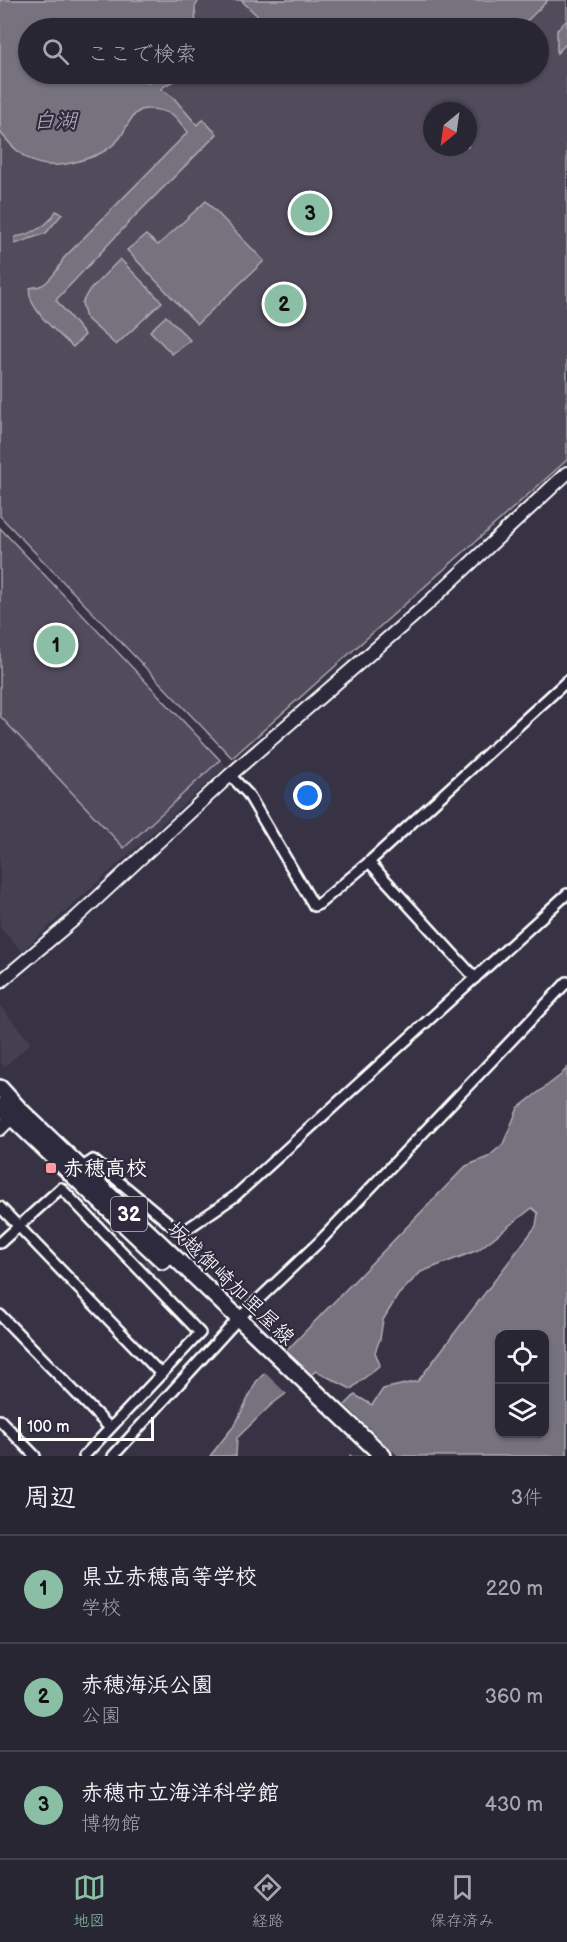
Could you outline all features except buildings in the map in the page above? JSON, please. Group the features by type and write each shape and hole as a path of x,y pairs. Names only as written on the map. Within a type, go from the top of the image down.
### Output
{"main road":[{"name":"坂越御崎加里屋線","path":"0,1088 16,1114 238,1325 383,1456"},
{"name":"坂越御崎加里屋線","path":"0,1106 16,1114"},
{"name":"坂越御崎加里屋線","path":"238,1325 368,1456"}],"street":[{"path":"0,982 77,917 230,775 425,606 567,473"},
{"path":"230,775 248,794 314,906 369,862 567,681"},
{"path":"369,862 475,978"},
{"path":"0,1243 93,1160 181,1233 234,1197 567,894"},
{"path":"113,1456 567,982"},
{"path":"0,1129 16,1114"},
{"path":"61,1188 144,1269 200,1333 84,1456"},
{"path":"0,1207 161,1374"},
{"path":"0,1315 110,1428"},
{"path":"0,1420 35,1456"}],"shaded area":[{"path":"0,0 567,0 567,460 232,758 0,516"},
{"path":"0,528 226,766 22,951 0,928"},
{"path":"0,528 220,760 124,848 0,716"},
{"path":"0,1006 31,1043 4,1067 0,1062"}],"water":[{"name":"白湖","path":"0,0 199,0 195,7 196,18 18,18 18,84 168,84 161,89 173,97 197,125 203,120 217,134 56,300 85,335 73,347 38,312 30,295 30,288 40,286 50,278 63,259 188,132 173,115 144,109 134,115 119,139 106,150 79,161 44,165 34,162 17,151 0,132"},
{"path":"241,0 548,0 530,18 260,18"},
{"path":"567,20 567,43 557,53 557,30"},
{"path":"206,201 264,261 197,324 127,250 146,235 158,245"},
{"path":"56,211 62,214 46,233 15,244 15,237 39,228 49,221"},
{"path":"120,259 162,302 116,345 86,318 82,303 88,292"},
{"path":"166,316 190,340 172,354 150,331"},
{"path":"567,1068 567,1456 350,1456 339,1411 355,1395 372,1405 383,1389 418,1381 536,1226 538,1213 532,1208 478,1250 421,1272 398,1295 383,1320 375,1352 380,1365 351,1389 316,1371 271,1405 237,1438 236,1456 210,1456 236,1423 256,1382 466,1166 488,1157 503,1144 518,1108"}],"pier":[{"path":"285,1348 314,1376 288,1395 263,1371"},
{"path":"343,1403 398,1456 352,1456 348,1452 336,1412"}],"tunnel":[{"path":"147,1266 181,1233"}],"place":[{"name":"赤穂市立海洋科学館","path":"310,213"},
{"name":"赤穂海浜公園","path":"284,304"},
{"name":"県立赤穂高等学校","path":"56,645"},
{"name":"赤穂高校","path":"51,1168"}]}
